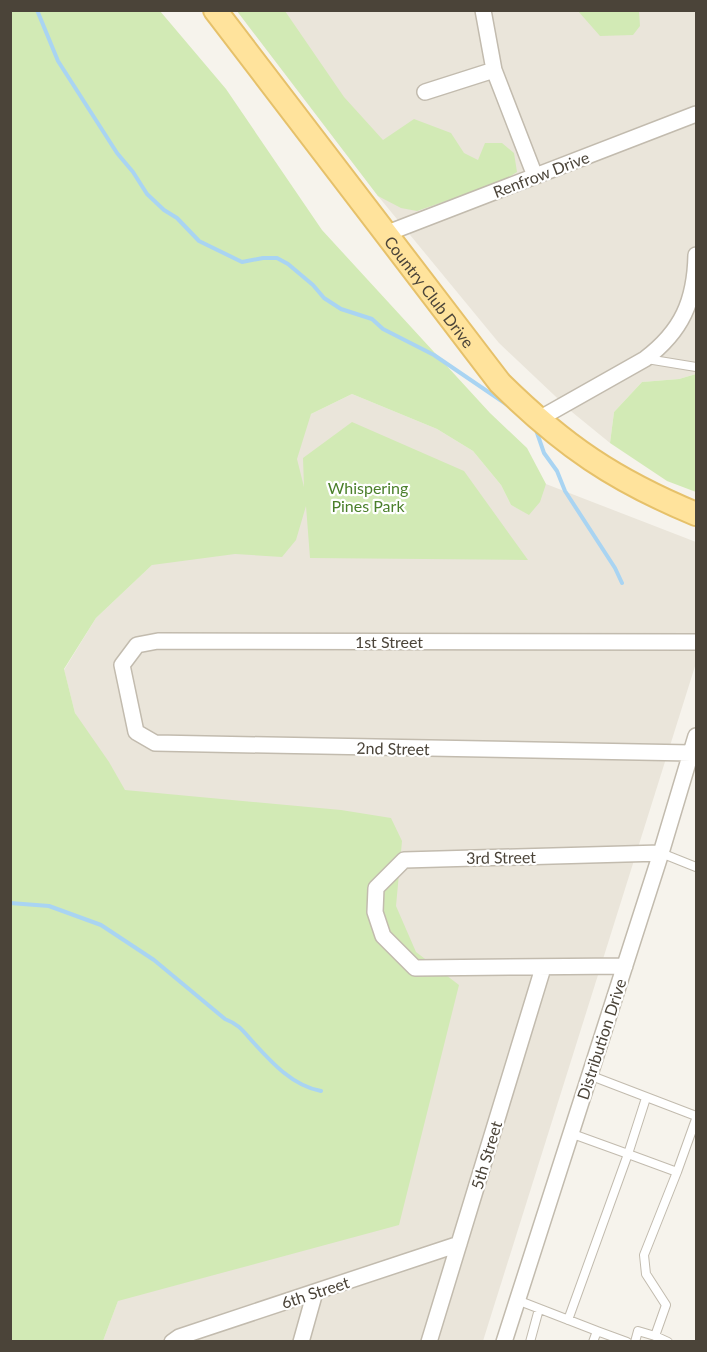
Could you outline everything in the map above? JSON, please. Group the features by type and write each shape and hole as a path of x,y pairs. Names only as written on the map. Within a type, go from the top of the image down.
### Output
{"main road":[{"name":"Country Club Drive","path":"215,10 500,383 537,420 598,465 659,499 696,514"}],"street":[{"path":"483,10 494,70 535,176"},
{"path":"425,92 494,70"},
{"name":"Renfrow Drive","path":"385,234 696,114"},
{"path":"537,420 645,359 665,342 681,321 694,289 696,255"},
{"name":"1st Street","path":"129,695 123,665 137,645 158,641 696,642"},
{"name":"2nd Street","path":"129,695 136,732 155,743 691,753"},
{"name":"Distribution Drive","path":"504,1341 661,853 696,736"},
{"name":"3rd Street","path":"543,968 415,968 383,936 375,912 376,888 404,860 661,853"},
{"path":"543,968 625,966"},
{"name":"5th Street","path":"429,1341 543,968"},
{"name":"6th Street","path":"172,1341 459,1244"},
{"path":"301,1341 315,1292"}],"lane":[{"path":"645,359 696,367"},
{"path":"661,853 696,867"},
{"path":"589,1075 696,1117 644,1255 646,1274 666,1305 655,1336"},
{"path":"568,1320 646,1098"},
{"path":"570,1133 677,1172"},
{"path":"517,1300 627,1341"},
{"path":"530,1341 539,1308"},
{"path":"593,1341 597,1331"},
{"path":"635,1341 638,1331 668,1341"}],"shaded area":[{"path":"237,11 696,11 696,374 679,379 642,382 614,412 610,443 572,412 499,343 378,196"},
{"path":"352,394 437,429 473,451 501,485 511,505 529,514 546,484 696,542 696,663 483,1341 103,1341 128,1274 123,803 75,713 64,670 96,618 311,414"}],"green space":[{"name":"Whispering Pines Park","path":"10,11 160,11 226,89 322,230 490,413 527,448 546,484 540,502 529,515 511,505 501,485 473,451 437,429 352,394 311,414 297,459 304,487 303,458 352,422 464,471 528,560 310,558 306,506 296,540 282,557 235,554 152,565 96,618 64,669 75,713 109,762 125,790 341,810 391,818 402,841 396,906 416,952 459,985 399,1225 118,1301 103,1341 11,1341"},
{"path":"237,11 285,11 344,97 383,140 414,119 451,133 464,153 478,160 485,143 502,143 514,153 517,172 501,182 417,211 401,208 378,196"},
{"path":"578,11 639,11 640,26 633,35 600,36"},
{"path":"696,374 696,492 667,481 610,443 614,412 642,382 679,379"}],"waterway":[{"path":"37,10 58,61 117,153 147,194 164,210 177,218 199,241 242,262 277,258 288,264 313,285 324,298 341,309 372,319 383,329 434,355 509,406"},
{"path":"535,427 544,453 557,471 565,491 615,568 622,583"},
{"path":"10,903 49,906 101,925 154,960 225,1019 238,1026 268,1058 292,1079 321,1091"}]}
